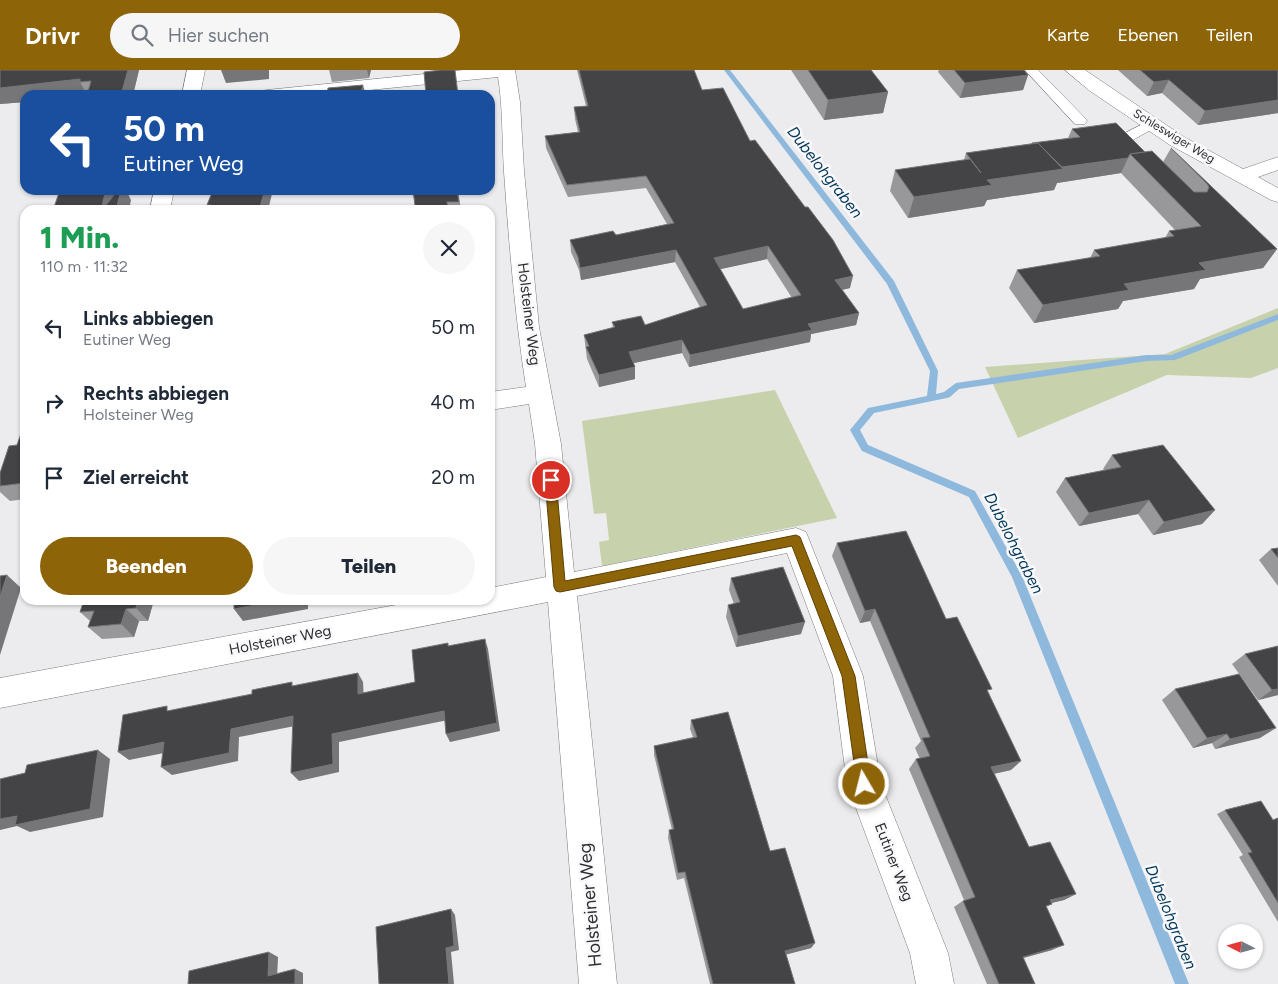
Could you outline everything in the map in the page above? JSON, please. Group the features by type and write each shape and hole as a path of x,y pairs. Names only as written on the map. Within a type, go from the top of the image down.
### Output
{"street":[{"path":"192,90 196,70"},
{"name":"Schleswiger Weg","path":"1074,70 1177,141 1278,196"},
{"path":"317,90 506,71"},
{"name":"Holsteiner Weg","path":"506,71 511,102 514,171 527,318 548,444 598,984"},
{"path":"1242,176 1278,163"},
{"path":"495,400 539,394"},
{"name":"Eutiner Weg","path":"560,587 796,540 848,676 864,784 929,953 935,984"},
{"name":"Holsteiner Weg","path":"495,599 560,587"},
{"name":"Holsteiner Weg","path":"0,693 465,605"}],"lane":[{"path":"1031,70 1080,120"},
{"path":"1142,160 1122,140 1151,124"}],"green space":[{"path":"1278,308 1278,368 1251,378 1167,375 1018,438 985,367 1165,354"},
{"path":"775,390 837,518 602,566 599,542 609,540 606,513 594,514 582,421"}],"building":[{"path":"0,70 128,70 122,90 88,90 91,81 80,82 80,79 0,88"},
{"path":"455,70 457,90 426,90 424,72"},
{"path":"579,70 694,70 702,90 723,88 750,141 755,140 805,207 808,207 833,240 853,276 835,280 859,313 808,324 812,330 690,355 682,340 629,352 635,367 599,375 586,347 589,346 584,335 615,327 612,322 641,316 645,325 707,305 676,250 580,268 578,257 570,240 613,231 616,235 674,223 646,176 567,185 545,136 580,132 574,107 588,106","holes":["768,246 801,295 743,309 714,258"]},
{"path":"808,70 871,70 888,92 828,100"},
{"path":"954,70 1024,70 1028,75 965,83"},
{"path":"1140,70 1278,70 1278,100 1205,111 1169,80 1154,82"},
{"path":"363,85 362,90 328,90 328,88"},
{"path":"1116,123 1145,152 1130,154 1128,158 1062,167 1038,143 1032,143 1080,137 1072,129"},
{"path":"1038,143 1063,169 987,180 992,185 914,197 895,170 970,159 981,173 966,153"},
{"path":"1171,148 1277,249 1199,263 1206,270 1124,284 1129,290 1043,305 1017,270 1100,256 1094,250 1174,236 1169,231 1201,226 1130,154 1152,151 1194,192 1207,192 1209,187 1207,184"},
{"path":"58,195 105,195 102,205 55,205"},
{"path":"114,195 120,195 117,205 106,205"},
{"path":"211,195 264,195 260,205 207,205"},
{"path":"414,195 458,195 459,202 447,202 447,205 415,205"},
{"path":"20,436 20,484 0,486 0,473 9,446 17,445"},
{"path":"1163,445 1215,510 1164,522 1149,500 1089,513 1065,478 1121,467 1112,455"},
{"path":"906,531 946,619 957,617 992,689 987,690 1021,761 991,767 1029,847 1050,842 1076,894 1050,900 1052,904 1046,906 1064,945 1023,957 1035,984 999,984 963,901 975,897 916,759 930,756 922,738 930,737 875,609 865,611 837,543"},
{"path":"1278,548 1278,558 1271,549"},
{"path":"783,567 805,622 738,636 728,605 740,602 731,578"},
{"path":"7,575 0,597 0,576"},
{"path":"82,605 137,605 136,608 126,609 121,624 88,627 94,611 80,612"},
{"path":"234,605 256,605 234,609"},
{"path":"485,639 497,723 446,734 444,711 332,734 333,764 291,773 293,716 231,729 229,753 161,767 164,742 118,752 123,715 167,706 167,711 252,694 252,690 292,682 292,686 358,673 358,694 415,682 412,650 448,643 448,646"},
{"path":"1278,646 1278,689 1272,690 1245,654"},
{"path":"1239,674 1276,728 1230,739 1227,734 1207,738 1175,689"},
{"path":"728,712 770,851 785,848 815,943 785,951 795,984 713,984 685,872 678,873 669,830 674,829 654,746 697,737 691,720"},
{"path":"98,750 90,809 15,825 17,816 0,819 0,779 25,773 27,765"},
{"path":"1261,801 1273,820 1278,818 1278,903 1248,853 1252,852 1225,810"},
{"path":"451,909 454,946 446,948 449,984 379,984 376,927"},
{"path":"269,952 268,976 295,969 295,984 188,984 189,971"}],"waterway":[{"name":"Dubelohgraben","path":"727,70 891,283 934,371 931,398"},
{"path":"931,398 947,395 956,386 1147,358 1172,358 1278,317"},
{"name":"Dubelohgraben","path":"931,398 871,410 855,430 865,448 972,494 1017,576 1182,984"}],"route":[{"path":"551,480 560,587 796,540 848,676 864,784"}]}
